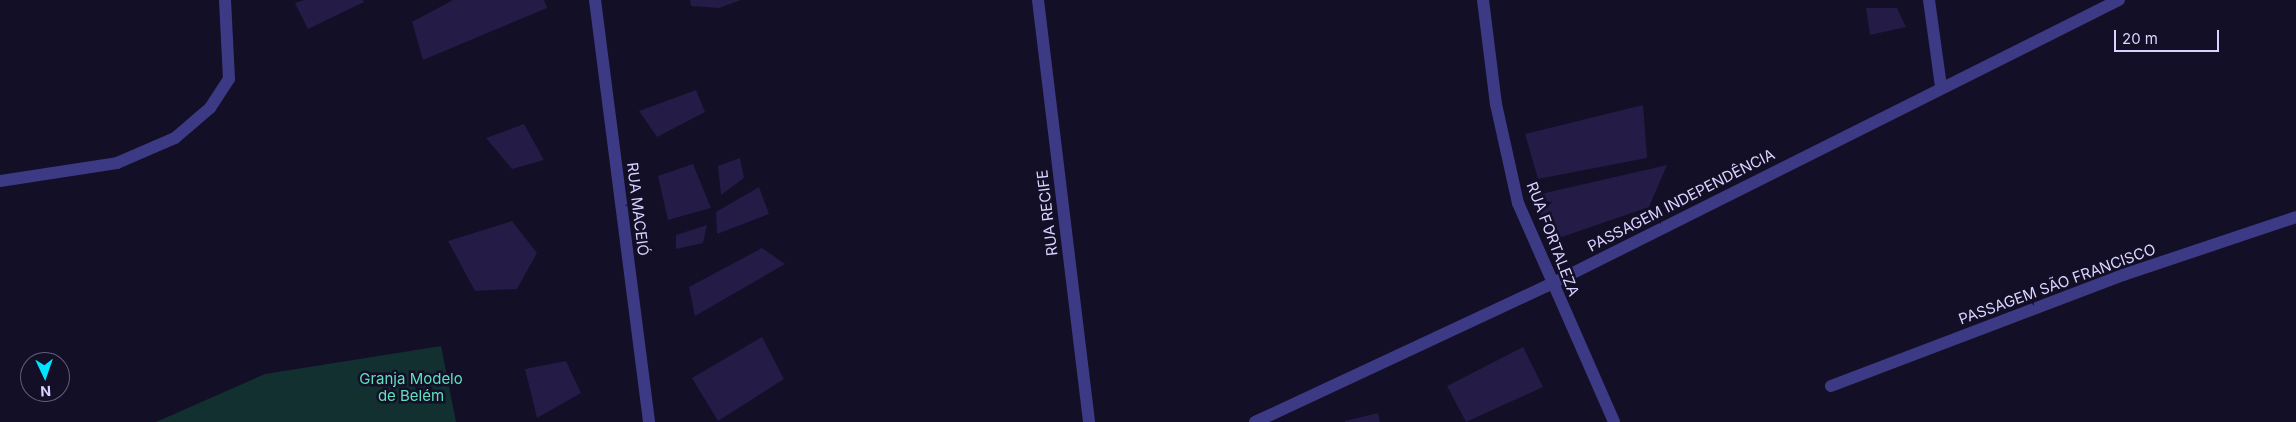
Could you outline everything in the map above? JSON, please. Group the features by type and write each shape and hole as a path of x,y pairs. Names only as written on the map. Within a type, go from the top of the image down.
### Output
{"street":[{"path":"0,181 117,163 175,138 210,108 229,79 225,0"},
{"name":"RUA MACEIÓ","path":"595,0 649,422"},
{"name":"RUA RECIFE","path":"1038,0 1089,422"},
{"name":"RUA FORTALEZA","path":"1483,0 1496,104 1518,203 1551,284 1614,422"},
{"path":"1929,0 1940,87"},
{"name":"PASSAGEM INDEPENDÊNCIA","path":"1255,422 1551,284 1940,87 2119,0"},
{"name":"PASSAGEM SÃO FRANCISCO","path":"1831,386 2123,275 2296,217"}],"green space":[{"name":"Granja Modelo de Belém","path":"441,346 456,422 156,422 265,374"}],"building":[{"path":"304,0 363,0 364,2 308,29 295,3"},
{"path":"453,0 544,0 547,8 423,60 412,22"},
{"path":"690,0 741,0 719,8 691,6"},
{"path":"1866,8 1897,8 1906,27 1870,35"},
{"path":"696,90 705,112 657,137 639,111"},
{"path":"1643,105 1647,158 1538,179 1525,134"},
{"path":"524,124 544,160 512,169 486,138"},
{"path":"740,158 744,178 721,195 718,166"},
{"path":"693,164 711,208 668,220 658,176"},
{"path":"1667,165 1649,207 1553,240 1532,196"},
{"path":"759,187 769,214 717,234 716,212"},
{"path":"512,221 537,253 517,289 475,291 448,241"},
{"path":"707,225 703,243 676,249 676,235"},
{"path":"762,248 785,264 695,316 689,287"},
{"path":"762,337 784,379 718,421 692,378"},
{"path":"1523,347 1543,387 1466,422 1447,386"},
{"path":"566,361 581,393 537,418 525,369"},
{"path":"1378,413 1380,422 1345,422 1345,421"}]}
